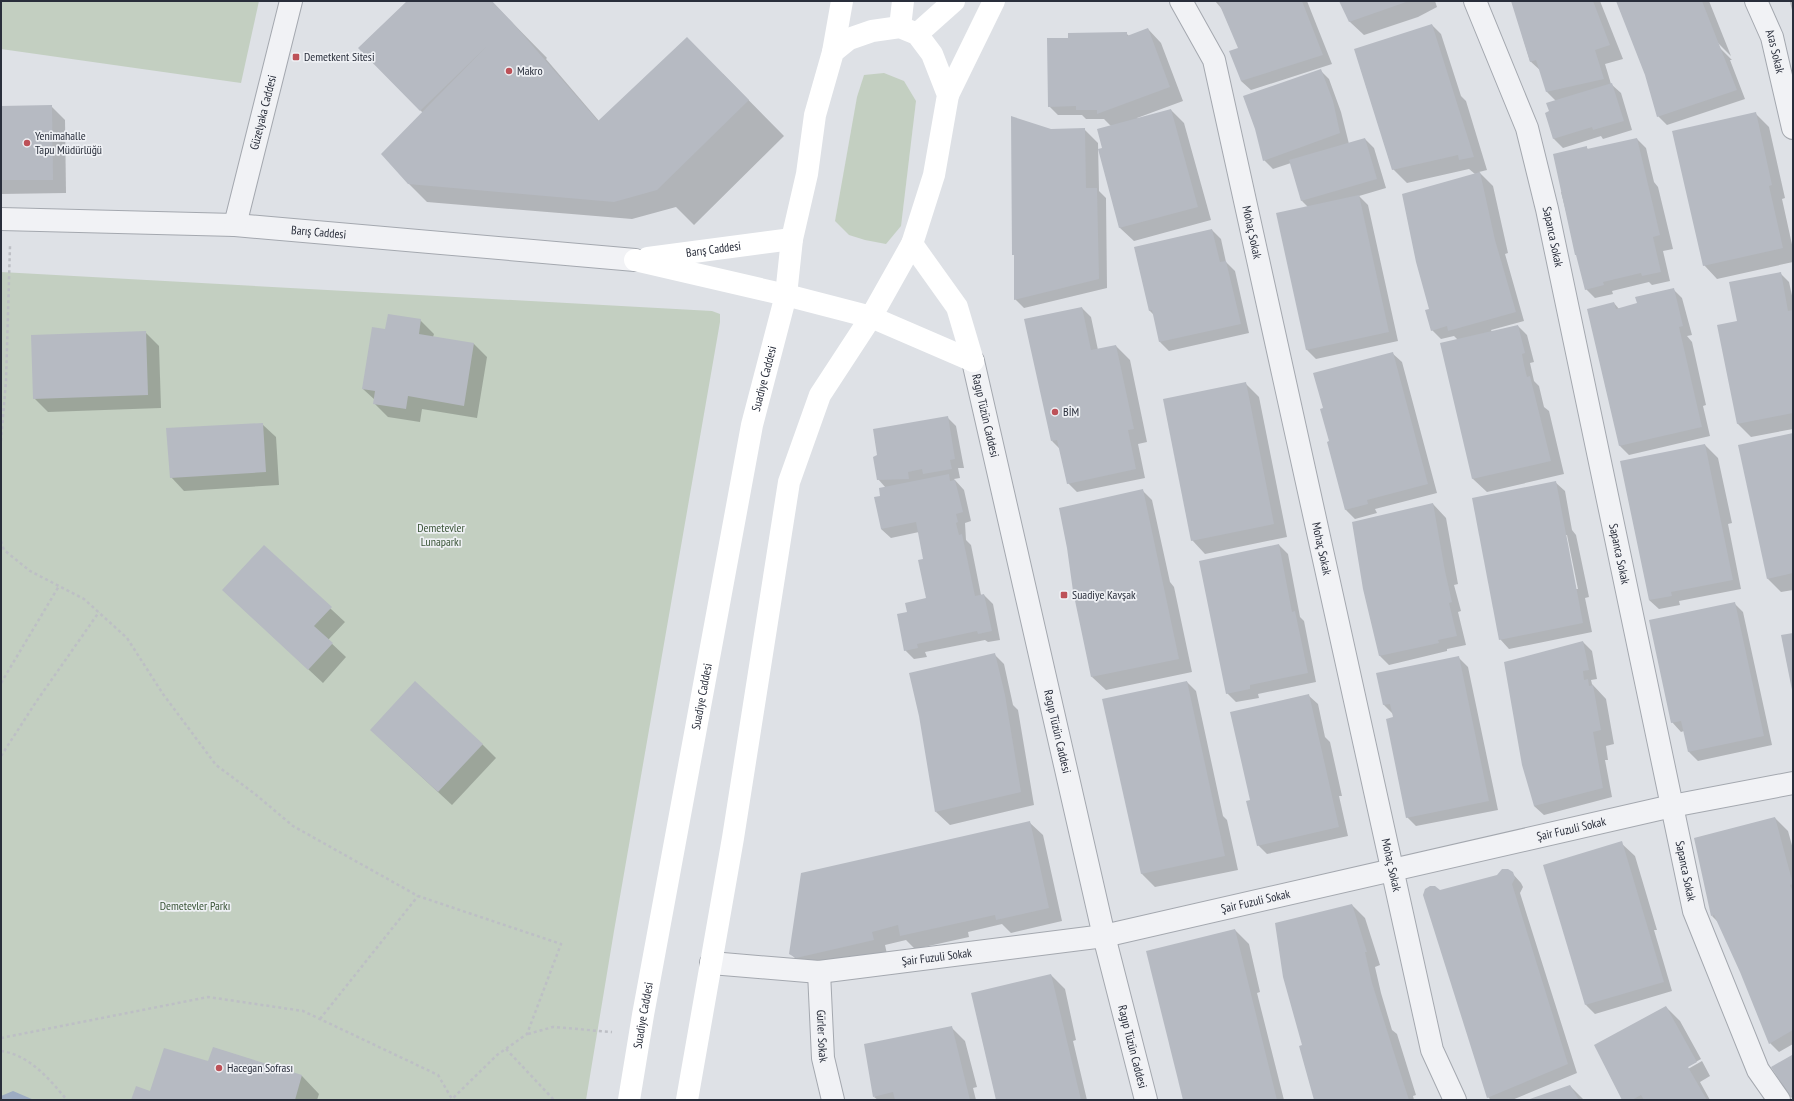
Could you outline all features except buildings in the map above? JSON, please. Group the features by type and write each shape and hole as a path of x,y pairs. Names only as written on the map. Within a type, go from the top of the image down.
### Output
{"main road":[{"name":"Suadiye Caddesi","path":"629,1100 752,425 786,295 792,238 807,174 815,115 833,52 842,1"},
{"path":"903,1 908,31 932,54 948,95"},
{"path":"833,52 849,39 872,31 908,31 954,1"},
{"path":"687,1100 735,831 789,482 820,395 871,317 912,244 934,175 948,95 994,1"},
{"name":"Barış Caddesi","path":"635,260 792,238"},
{"name":"Ragıp Tüzün Caddesi","path":"912,244 957,307 972,361"},
{"name":"Barış Caddesi","path":"635,260 786,295"},
{"path":"786,295 871,317"},
{"name":"Ragıp Tüzün Caddesi","path":"871,317 972,361"}],"street":[{"name":"Güzelyaka Caddesi","path":"235,225 291,1"},
{"name":"Mohaç Sokak","path":"1181,1 1214,60 1432,1050 1455,1100"},
{"name":"Sapanca Sokak","path":"1475,1 1527,128 1547,209 1694,911 1758,1070 1778,1100"},
{"name":"Aras Sokak","path":"1756,1 1772,37 1793,128"},
{"name":"Barış Caddesi","path":"6,219 235,225 635,260"},
{"name":"Ragıp Tüzün Caddesi","path":"972,361 1104,936 1146,1100"},
{"name":"Şair Fuzuli Sokak","path":"711,962 819,972 1104,936 1672,806 1793,783"},
{"name":"Gürler Sokak","path":"819,972 823,1058 833,1100"}],"path":[{"path":"1,441 6,381 6,219"},
{"path":"1,541 4,550 30,571 84,599 127,638 163,694 216,765 255,794 293,826 418,896 561,944 527,1034"},
{"path":"1,684 59,586"},
{"path":"1,756 36,702 99,612"},
{"path":"320,1019 418,896"},
{"path":"1,1038 208,996 303,1011 438,1075 451,1099 497,1055 527,1034 553,1028 640,1034"},
{"path":"506,1049 554,1100"},
{"path":"1,1052 12,1053 37,1067 67,1100"}],"green space":[{"path":"1,1 259,1 241,83 1,49"},
{"path":"884,73 904,81 916,101 901,226 886,244 849,235 835,221 857,97 864,75"},
{"path":"1,272 712,311 720,314 720,322 586,1100 1,1100"}],"water":[{"path":"13,1091 34,1100 1,1100 1,1096"}],"place":[{"name":"Demetkent Sitesi","path":"296,57"},
{"name":"Makro","path":"509,71"},
{"name":"Yenimahalle Tapu Müdürlüğü","path":"27,143"},
{"name":"BİM","path":"1055,412"},
{"name":"Suadiye Kavşak","path":"1064,595"},
{"name":"Hacegan Sofrası","path":"219,1068"}],"park label":[{"name":"Demetevler Lunaparkı","path":"441,535"},
{"name":"Demetevler Parkı","path":"195,906"}]}
